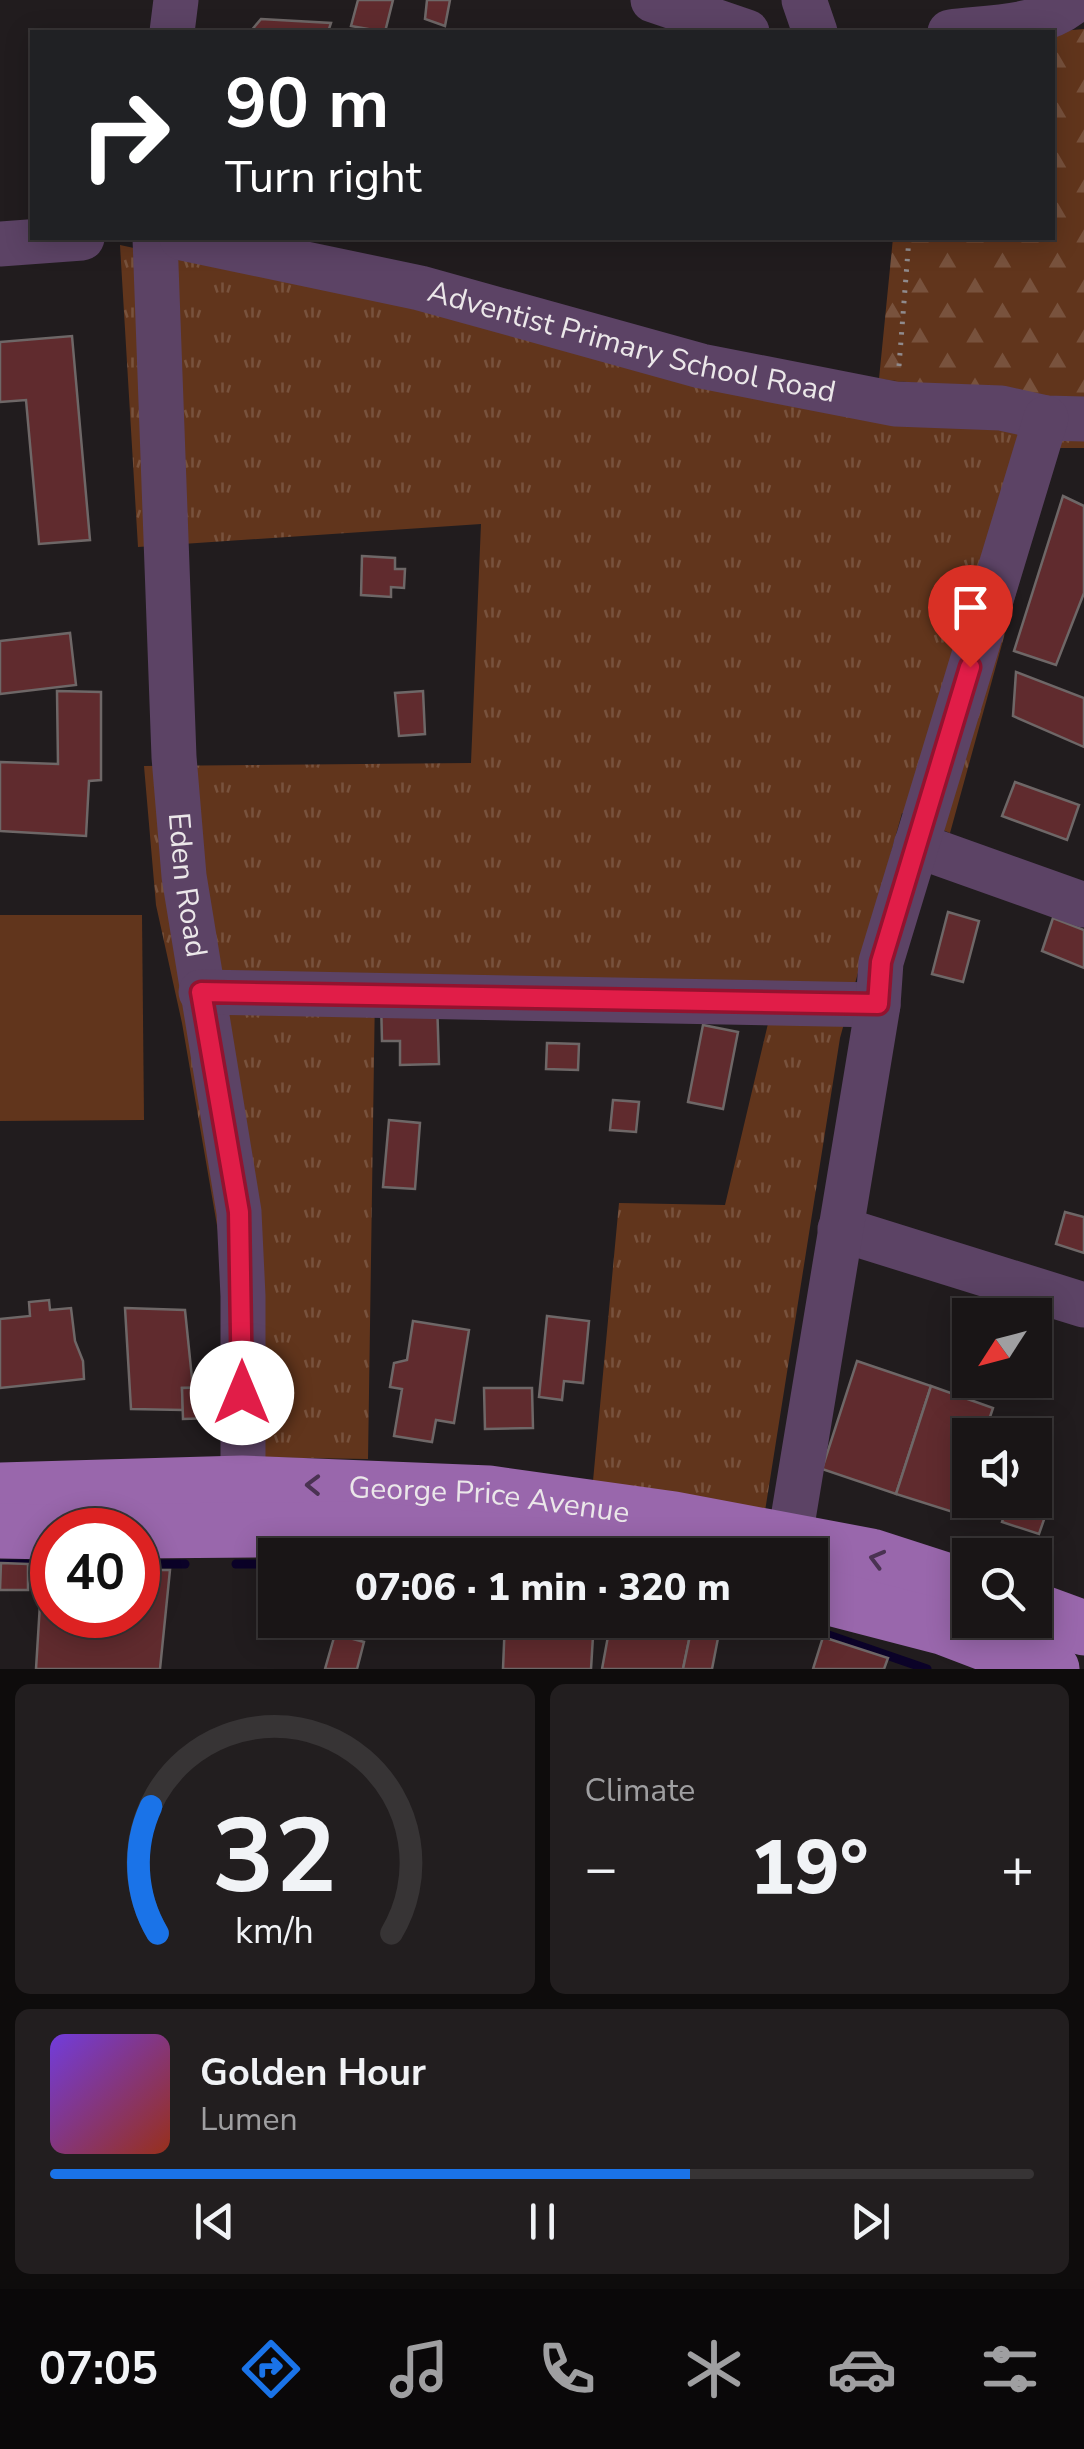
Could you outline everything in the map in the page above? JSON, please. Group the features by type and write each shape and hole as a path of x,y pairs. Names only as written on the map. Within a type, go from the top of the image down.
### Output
{"main road":[{"name":"George Price Avenue","path":"0,1490 243,1506 489,1493 657,1516 744,1538"},
{"name":"George Price Avenue","path":"160,1526 243,1506 362,1529 470,1538"},
{"path":"0,1531 30,1532"},
{"name":"George Price Avenue","path":"828,1552 871,1556 952,1582"},
{"path":"828,1598 945,1628 1052,1669"},
{"path":"1052,1616 1084,1628"}],"street":[{"path":"172,30 176,0"},
{"path":"652,0 741,30"},
{"path":"804,0 814,30"},
{"path":"964,30 1033,20 1065,10 1075,0"},
{"path":"0,244 55,240"},
{"name":"Eden Road","path":"155,240 174,756 184,876 239,1212 243,1506"},
{"name":"Adventist Primary School Road","path":"192,240 420,288 700,366 895,404 1001,408 1065,418"},
{"path":"790,1538 878,1004 881,962 916,846 1065,418"},
{"path":"916,846 1084,904"},
{"path":"201,992 878,1004"},
{"path":"840,1230 1084,1305"}],"path":[{"path":"895,404 909,240"}],"green space":[{"path":"1084,29 1084,401 879,379 893,240 1055,240 1055,32"},
{"path":"120,245 875,409 879,379 1084,401 1084,448 1056,448 950,833 902,813 840,1038 765,1511 593,1481 619,1203 725,1205 776,990 375,991 368,1459 233,1457 219,1237 182,1023 156,905 144,766 471,763 481,524 138,547"},
{"path":"0,915 142,915 144,1120 0,1121"}],"building":[{"path":"358,0 393,0 386,30 351,26"},
{"path":"427,0 450,0 445,26 425,19"},
{"path":"261,19 331,23 329,30 252,30"},
{"path":"72,336 90,540 39,544 26,400 0,402 0,342"},
{"path":"1063,496 1084,506 1084,593 1056,665 1014,651"},
{"path":"362,556 395,558 395,569 405,569 404,588 391,587 391,597 361,595"},
{"path":"70,633 76,685 0,694 0,641"},
{"path":"1016,672 1084,698 1084,747 1013,716"},
{"path":"57,691 101,692 101,780 89,781 86,836 0,831 0,762 58,764"},
{"path":"423,691 425,734 399,736 395,693"},
{"path":"1015,782 1079,805 1067,840 1002,816"},
{"path":"948,912 979,921 963,982 932,974"},
{"path":"1053,918 1084,930 1084,968 1042,951"},
{"path":"437,1000 439,1064 400,1065 400,1041 382,1041 381,1001"},
{"path":"703,1025 738,1032 723,1109 688,1102"},
{"path":"547,1043 579,1044 578,1070 546,1069"},
{"path":"613,1100 639,1102 636,1132 610,1130"},
{"path":"389,1120 420,1123 415,1189 383,1187"},
{"path":"1065,1212 1084,1217 1084,1253 1056,1244"},
{"path":"49,1300 50,1310 71,1308 84,1379 0,1388 0,1319 30,1316 29,1302"},
{"path":"125,1308 185,1310 193,1388 182,1388 183,1410 131,1409"},
{"path":"547,1316 589,1321 583,1383 564,1381 562,1400 539,1397"},
{"path":"413,1321 469,1330 454,1423 436,1420 432,1442 394,1436 402,1389 390,1387 394,1363 407,1360"},
{"path":"857,1361 931,1386 896,1494 822,1469"},
{"path":"931,1386 952,1393 952,1398 965,1398 993,1408 990,1418 952,1418 952,1512 896,1494"},
{"path":"215,1387 215,1418 183,1419 182,1388"},
{"path":"484,1388 532,1388 533,1428 485,1429"},
{"path":"1003,1518 1045,1518 1039,1534 1002,1522"},
{"path":"1,1563 28,1564 28,1590 0,1590"},
{"path":"160,1570 170,1570 160,1669 36,1669 38,1638 160,1638"},
{"path":"334,1638 364,1642 357,1669 325,1669"},
{"path":"504,1638 593,1638 591,1669 503,1669"},
{"path":"608,1638 689,1638 683,1669 602,1669"},
{"path":"689,1638 718,1638 712,1669 683,1669"},
{"path":"823,1638 888,1658 884,1669 813,1669"}],"waterway":[{"path":"0,1564 30,1564"},
{"path":"160,1564 185,1564"},
{"path":"236,1564 258,1564"},
{"path":"828,1635 927,1669"}],"route":[{"path":"242,1393 239,1212 201,992 878,1004 881,962 970,667"}]}
